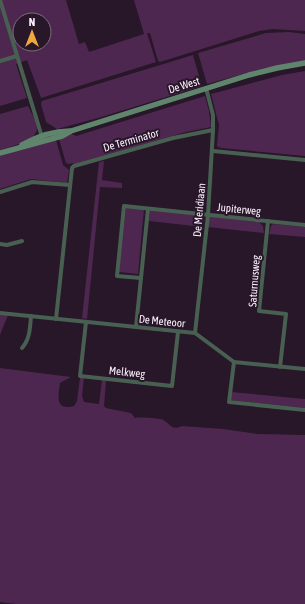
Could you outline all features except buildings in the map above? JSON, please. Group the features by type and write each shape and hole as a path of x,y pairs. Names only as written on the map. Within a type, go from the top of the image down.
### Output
{"main road":[{"name":"De West","path":"0,153 43,139 62,136 71,131 206,88 264,71 305,63"}],"street":[{"path":"0,0 43,139"},
{"path":"0,61 17,56"},
{"name":"De Meridiaan","path":"195,333 208,215 214,130 213,115 206,88"},
{"name":"De Terminator","path":"70,185 71,169 74,166 173,138 214,130"},
{"path":"212,151 305,160"},
{"path":"0,192 32,182 70,185 56,319"},
{"name":"Jupiterweg","path":"141,278 118,276 124,206 305,225"},
{"path":"136,327 148,209"},
{"name":"Saturnusweg","path":"268,221 259,311 286,314 280,367"},
{"path":"0,244 7,245 22,241"},
{"name":"De Meteoor","path":"0,313 195,333 234,362"},
{"path":"22,348 27,342 29,336 31,316"},
{"name":"Melkweg","path":"86,322 80,376 172,386 178,332"},
{"path":"305,369 234,362 229,402 305,410"}],"shaded area":[{"path":"0,0 66,0 79,44 85,42 89,52 144,34 134,0 305,0 305,31 272,29 259,31 160,62 158,61 150,33 147,33 156,62 41,98 27,60 16,64 27,98 0,106"},
{"path":"289,32 305,34 305,61 265,68 207,84 198,53 266,33"},
{"path":"193,55 202,86 57,129 46,122 41,104 42,101"},
{"path":"305,71 305,156 221,148 217,146 219,125 211,94 282,75"},
{"path":"205,96 211,127 186,132 74,164 66,163 59,139 72,134 76,136"},
{"path":"28,106 36,123 37,129 35,133 32,137 22,143 0,150 0,114"},
{"path":"56,140 63,165 69,170 67,183 31,179 0,189 0,156"},
{"path":"104,161 102,180 122,183 122,188 100,187 87,319 82,318 99,162"},
{"path":"126,207 144,209 138,274 119,272"},
{"path":"150,210 204,216 203,227 149,221"},
{"path":"209,216 259,222 263,226 264,233 208,227"},
{"path":"273,224 305,227 305,237 269,234"},
{"path":"0,314 8,315 0,335"},
{"path":"0,368 71,377 60,383 59,393 59,402 61,405 68,407 74,406 77,401 80,378 84,378 82,396 84,402 99,404 102,380 106,381 104,406 106,408 131,413 135,418 161,419 176,428 182,426 223,429 258,434 305,435 305,604 16,604 0,602"},
{"path":"231,392 305,399 305,408 230,400"}]}
